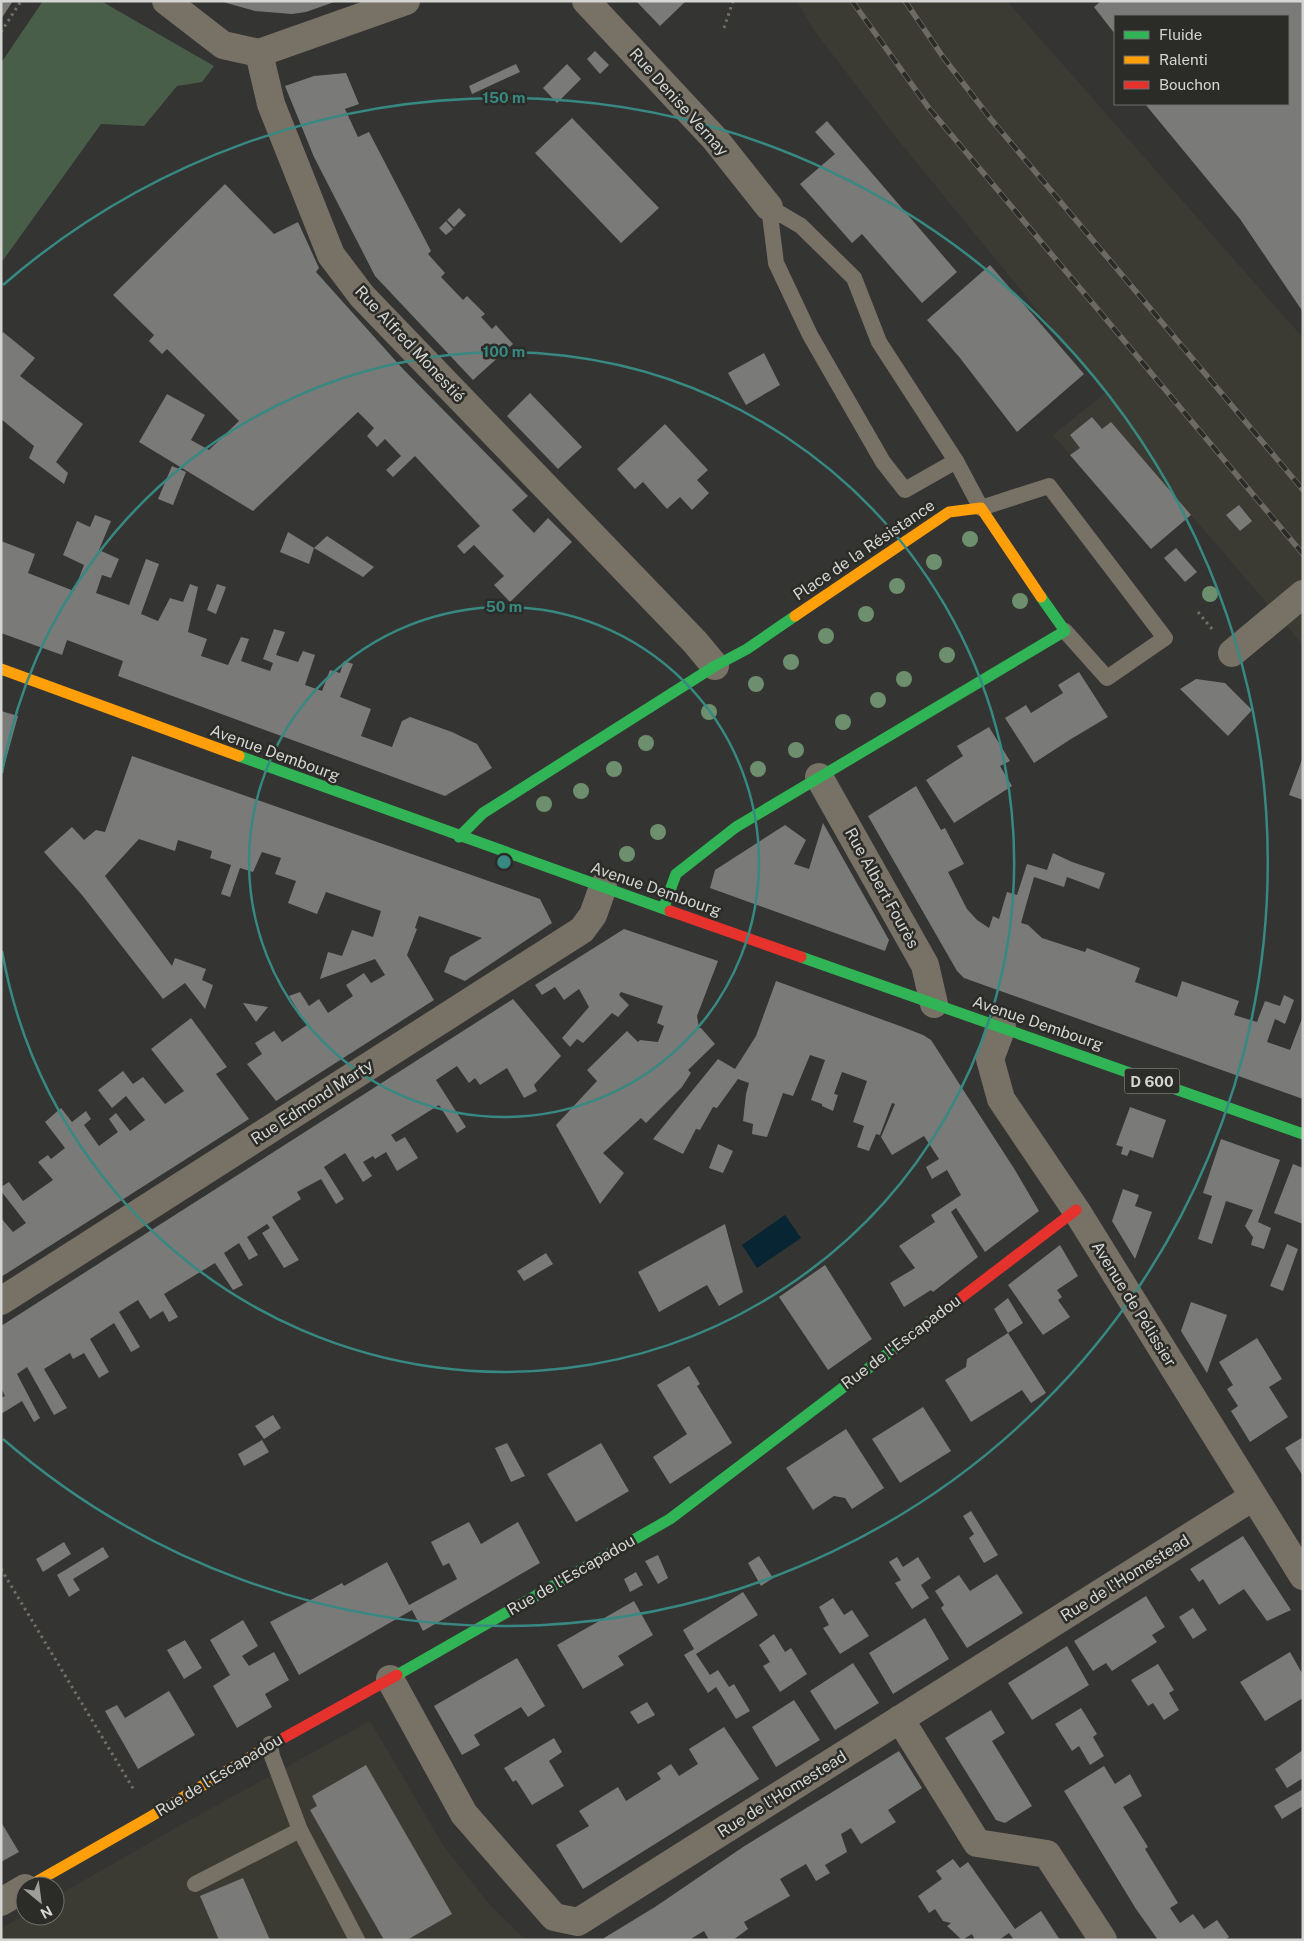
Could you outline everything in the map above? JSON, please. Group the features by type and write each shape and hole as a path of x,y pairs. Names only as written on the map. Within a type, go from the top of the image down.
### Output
{"street":[{"path":"166,1 223,45 259,53 406,1"},
{"name":"Rue Denise Vernay","path":"586,1 715,140 769,207"},
{"name":"Rue Alfred Monestié","path":"259,53 271,104 331,256 362,296 695,642 715,666"},
{"path":"664,908 676,874 736,827 1065,630 982,508"},
{"name":"Place de la Résistance","path":"459,836 483,813 715,666 747,648 949,512 982,508"},
{"path":"1232,653 1303,594"},
{"name":"Avenue Dembourg","path":"1,669 459,836 1303,1134"},
{"name":"Rue Albert Fourès","path":"819,777 925,965 934,1004"},
{"name":"Rue Edmond Marty","path":"1,1301 582,930 593,915 602,887"},
{"name":"Avenue de Pélissier","path":"1002,1027 990,1059 1001,1099 1076,1210 1303,1576"},
{"name":"Rue de l'Escapadou","path":"47,1876 150,1817 270,1744 390,1679 670,1518 1076,1210"},
{"name":"Rue de l'Homestead","path":"390,1679 464,1814 554,1917 578,1922 1253,1497"},
{"path":"900,1720 977,1843 1047,1854 1103,1940"},
{"path":"1,1902 15,1894"}],"lane":[{"path":"769,207 776,263 810,335 883,462 905,490 956,461"},
{"path":"769,207 801,226 854,278 879,342 956,461 982,508 1048,486 1165,638 1107,678 1065,630"},
{"path":"270,1744 272,1756 300,1830 357,1940"},
{"path":"195,1884 300,1830"}],"path":[{"path":"1,32 21,1"},
{"path":"724,28 733,1"},
{"path":"1,1569 150,1817"}],"shaded area":[{"path":"797,1 1007,1 1303,338 1303,645 1191,515 1151,549 1053,435 1105,393 894,135 813,29"},
{"path":"370,1721 443,1845 489,1904 526,1940 1,1940 1,1928 15,1920 15,1926 65,1926 65,1891"}],"green space":[{"path":"43,1 101,1 214,66 202,82 177,86 144,126 101,124 1,263 1,63"}],"water":[{"path":"785,1215 801,1238 757,1268 742,1245"}],"building":[{"path":"1,1 13,1 1,19"},
{"path":"337,1 306,12 292,14 255,11 223,2"},
{"path":"636,1 686,1 660,26"},
{"path":"1101,1 1303,1 1303,312 1240,219 1146,105 1289,105 1289,15 1114,15 1114,33 1094,7"},
{"path":"595,51 609,65 600,74 587,59"},
{"path":"516,64 520,72 472,94 469,86"},
{"path":"567,64 581,79 557,103 543,88"},
{"path":"346,73 359,104 345,109 358,137 369,132 431,251 428,254 445,273 441,277 463,300 467,296 485,314 481,317 492,329 496,325 513,344 473,380 375,276 314,157 285,86 314,76"},
{"path":"572,118 659,208 621,243 535,153"},
{"path":"827,121 957,272 922,303 862,234 852,243 800,184 835,154 815,132"},
{"path":"225,184 274,234 298,222 319,268 316,272 403,369 528,496 512,510 534,533 548,518 572,542 510,602 494,585 504,576 474,545 464,554 457,546 480,526 415,456 393,477 386,470 401,456 385,439 377,447 367,436 374,428 358,412 253,511 139,442 167,394 205,415 191,440 209,450 239,421 167,349 162,354 149,341 154,335 113,295"},
{"path":"459,208 466,215 454,227 447,220"},
{"path":"446,221 453,229 446,235 439,228"},
{"path":"990,265 1084,374 1017,432 960,358 927,320"},
{"path":"3,332 35,358 20,376 83,424 56,462 68,473 64,484 29,458 34,446 1,419 1,336"},
{"path":"764,353 780,385 746,405 728,373"},
{"path":"530,393 582,447 558,469 507,416"},
{"path":"1092,417 1102,429 1111,422 1191,515 1151,549 1070,455 1080,448 1070,435"},
{"path":"665,424 708,470 697,480 709,493 692,510 680,497 667,509 643,482 635,489 617,469"},
{"path":"172,466 186,472 173,505 158,499"},
{"path":"1239,505 1252,521 1240,531 1226,515"},
{"path":"95,515 111,521 99,550 119,559 111,578 102,575 96,593 129,605 146,559 159,564 141,614 158,621 170,598 183,602 190,584 198,587 188,632 207,639 201,656 228,665 241,637 249,639 241,661 270,671 273,663 263,659 274,629 285,632 276,655 298,662 303,651 315,655 305,685 322,691 330,670 340,673 344,661 353,664 340,697 371,709 361,736 392,747 402,721 410,717 452,732 477,744 492,768 445,796 118,676 123,661 67,640 62,655 1,633 1,541 35,554 28,573 74,591 84,565 63,555 77,521 90,527"},
{"path":"288,532 314,548 309,564 280,552"},
{"path":"327,536 374,567 363,577 314,548"},
{"path":"1176,548 1197,572 1185,582 1164,558"},
{"path":"217,584 226,587 216,614 207,610"},
{"path":"1079,672 1108,717 1034,763 1005,718 1026,705 1031,713 1063,693 1058,685"},
{"path":"1196,679 1225,683 1252,710 1228,736 1180,689"},
{"path":"1,711 18,716 2,774 1,774"},
{"path":"989,727 1010,761 1000,766 1012,786 954,823 926,780 963,756 957,746"},
{"path":"132,756 540,899 552,923 465,981 444,972 450,957 482,938 419,916 415,928 417,929 407,955 434,1000 276,1101 247,1064 262,1054 255,1043 274,1031 282,1042 307,1025 289,996 300,992 309,1006 319,999 328,1013 353,996 346,985 364,973 371,983 385,975 375,959 320,979 328,952 342,956 352,930 373,937 381,911 326,892 317,914 288,903 296,881 275,874 281,858 262,852 253,872 240,868 230,897 221,894 231,865 210,858 212,851 178,840 175,851 139,839 105,876 172,966 175,958 206,969 202,980 213,985 205,1009 185,983 163,999 82,895 44,852 72,827 84,840 96,830 105,832"},
{"path":"1303,757 1303,800 1289,795"},
{"path":"916,786 941,830 945,828 964,864 948,872 967,909 977,920 989,928 993,916 999,919 1007,892 1017,895 1027,864 1047,870 1053,853 1072,862 1105,873 1099,889 1067,877 1064,887 1034,877 1021,923 1028,925 1042,938 1085,952 1087,948 1140,968 1135,982 1177,997 1182,981 1239,1001 1234,1015 1257,1022 1265,1001 1280,1006 1284,995 1294,1000 1285,1024 1275,1019 1267,1042 1290,1050 1303,1016 1303,1099 964,978 957,971 868,816"},
{"path":"823,823 889,940 885,951 710,888 715,870 785,825 806,840 794,864 809,869"},
{"path":"624,929 718,961 697,1016 699,1028 715,1044 688,1070 691,1073 682,1087 646,1123 641,1118 603,1153 624,1173 600,1204 556,1125 597,1081 587,1070 627,1031 638,1042 640,1040 658,1042 664,1026 657,1023 663,1006 621,992 619,995 629,1005 618,1017 612,1013 583,1043 577,1039 570,1047 562,1038 589,1007 579,989 564,1000 555,987 542,995 535,985"},
{"path":"776,981 900,1026 931,1040 1015,1170 1039,1211 985,1252 956,1208 951,1212 978,1257 933,1292 931,1290 904,1307 890,1283 915,1268 899,1246 935,1222 931,1215 961,1195 947,1170 932,1179 926,1167 939,1159 924,1136 892,1155 881,1137 895,1104 892,1103 880,1135 876,1134 869,1151 857,1147 864,1126 853,1122 867,1081 842,1072 834,1094 838,1095 833,1111 822,1106 822,1104 811,1100 825,1060 810,1055 793,1096 783,1093 767,1137 752,1134 753,1124 743,1121 749,1083 738,1079 717,1108 713,1107 700,1130 696,1129 683,1154 653,1139 718,1059 735,1069 756,1036"},
{"path":"513,999 561,1056 534,1085 537,1091 524,1098 507,1068 480,1085 475,1078 469,1083 457,1066 436,1080 466,1127 457,1133 439,1105 391,1135 396,1142 405,1137 418,1158 397,1171 386,1152 375,1159 373,1156 363,1162 372,1176 363,1182 345,1153 324,1167 344,1199 336,1204 321,1179 297,1192 301,1199 272,1217 299,1260 284,1268 262,1233 270,1228 267,1224 247,1237 258,1255 249,1260 239,1243 224,1253 243,1285 233,1290 215,1263 164,1294 178,1317 169,1322 163,1311 150,1319 138,1300 119,1312 140,1347 131,1352 114,1323 90,1339 109,1372 99,1378 84,1353 73,1359 70,1353 44,1369 67,1408 54,1415 27,1367 17,1374 40,1418 34,1422 22,1401 1,1414 1,1398 5,1396 1,1388 1,1326"},
{"path":"243,1003 268,1007 256,1022"},
{"path":"191,1018 227,1067 216,1074 249,1119 1,1277 1,1218 13,1232 26,1223 1,1191 1,1187 9,1182 23,1201 53,1180 38,1162 48,1155 51,1159 65,1148 45,1122 61,1108 72,1122 86,1111 91,1119 84,1125 99,1146 118,1132 109,1119 116,1113 130,1131 145,1120 126,1096 112,1108 98,1090 123,1071 133,1084 143,1077 165,1104 184,1091 151,1049"},
{"path":"1130,1107 1166,1120 1153,1158 1130,1150 1127,1156 1121,1154 1123,1147 1116,1145"},
{"path":"1221,1139 1280,1160 1258,1222 1271,1228 1264,1249 1251,1245 1253,1237 1245,1226 1253,1210 1226,1201 1212,1244 1198,1239 1212,1196 1203,1193"},
{"path":"718,1144 733,1151 723,1173 709,1168"},
{"path":"1293,1164 1303,1168 1303,1224 1274,1213"},
{"path":"1123,1189 1139,1195 1135,1206 1152,1212 1135,1259 1112,1221"},
{"path":"725,1224 743,1292 719,1306 707,1285 659,1312 638,1272"},
{"path":"1287,1244 1298,1249 1283,1291 1270,1286"},
{"path":"1060,1245 1078,1276 1057,1290 1062,1297 1058,1300 1070,1317 1043,1335 1008,1285"},
{"path":"546,1253 553,1264 524,1281 517,1271"},
{"path":"825,1265 872,1339 828,1370 779,1297"},
{"path":"1008,1298 1023,1323 1008,1333 994,1309"},
{"path":"1191,1302 1227,1315 1207,1373 1181,1331"},
{"path":"1008,1333 1046,1393 1031,1403 1022,1390 971,1422 945,1380 966,1367 967,1359"},
{"path":"1257,1338 1282,1379 1269,1387 1288,1417 1250,1442 1231,1411 1238,1406 1227,1389 1233,1385 1219,1362"},
{"path":"689,1366 700,1384 697,1386 732,1443 670,1484 653,1457 687,1434 657,1385"},
{"path":"923,1407 951,1451 900,1483 872,1439"},
{"path":"273,1415 281,1428 264,1439 255,1426"},
{"path":"846,1429 884,1488 852,1509 845,1498 834,1496 813,1510 786,1468"},
{"path":"1303,1437 1303,1476 1285,1448"},
{"path":"262,1440 269,1452 244,1466 238,1454"},
{"path":"507,1443 525,1476 511,1482 495,1448"},
{"path":"601,1443 629,1491 576,1522 547,1474"},
{"path":"971,1511 998,1555 984,1563 969,1538 974,1534 963,1516"},
{"path":"469,1522 481,1544 518,1522 540,1563 423,1631 412,1610 299,1675 270,1622 342,1583 344,1586 387,1562 409,1605 457,1579 449,1563 443,1566 431,1542"},
{"path":"1243,1536 1291,1610 1267,1621 1244,1589 1219,1605 1203,1579 1199,1582 1190,1569"},
{"path":"64,1542 71,1554 43,1572 36,1559"},
{"path":"103,1547 109,1557 73,1579 80,1590 69,1597 57,1575"},
{"path":"658,1555 668,1578 658,1584 645,1561"},
{"path":"759,1556 773,1578 761,1586 748,1563"},
{"path":"897,1557 903,1567 918,1557 931,1578 921,1585 929,1598 912,1609 895,1583 901,1580 889,1562"},
{"path":"636,1572 643,1585 630,1592 624,1579"},
{"path":"997,1574 1023,1613 967,1648 941,1608 944,1605 935,1591 959,1575 970,1591"},
{"path":"743,1592 758,1615 696,1654 710,1675 718,1670 729,1687 734,1684 750,1711 736,1719 716,1687 708,1693 684,1655 694,1649 683,1630"},
{"path":"1146,1596 1165,1627 1152,1635 1157,1642 1112,1671 1106,1663 1093,1671 1074,1641"},
{"path":"833,1598 844,1615 852,1610 869,1636 840,1654 823,1628 829,1625 819,1607"},
{"path":"634,1601 653,1635 618,1656 624,1665 583,1689 557,1645"},
{"path":"1193,1608 1207,1630 1193,1639 1179,1617"},
{"path":"925,1618 949,1659 893,1694 869,1653"},
{"path":"243,1620 258,1646 242,1656 249,1666 274,1652 289,1680 265,1694 272,1707 237,1728 213,1686 230,1675 210,1640"},
{"path":"774,1634 785,1652 791,1648 807,1674 780,1692 763,1666 770,1662 759,1645"},
{"path":"185,1640 202,1668 184,1679 167,1650"},
{"path":"1067,1646 1089,1685 1032,1720 1008,1683"},
{"path":"1290,1652 1303,1675 1303,1698 1265,1721 1240,1682"},
{"path":"517,1658 545,1706 528,1717 521,1707 504,1717 474,1735 480,1745 462,1755 434,1706"},
{"path":"853,1663 879,1703 835,1730 810,1691"},
{"path":"1158,1664 1174,1690 1169,1693 1179,1710 1164,1720 1153,1703 1148,1706 1131,1680"},
{"path":"169,1691 195,1735 138,1769 105,1711 117,1705 125,1718"},
{"path":"794,1700 820,1740 776,1767 752,1727"},
{"path":"647,1702 655,1715 638,1724 630,1712"},
{"path":"1081,1708 1097,1734 1093,1737 1104,1756 1090,1765 1079,1746 1072,1751 1055,1724"},
{"path":"991,1710 1005,1733 992,1741 1032,1806 1005,1823 996,1820 945,1738"},
{"path":"724,1727 759,1779 583,1889 556,1845 589,1826 579,1811 618,1787 626,1801 661,1779 657,1773 671,1764 679,1776 698,1764 689,1749"},
{"path":"554,1738 562,1752 549,1761 564,1786 532,1805 516,1780 513,1782 504,1768"},
{"path":"1303,1750 1303,1778 1287,1788 1275,1769"},
{"path":"899,1751 922,1788 888,1810 896,1822 861,1844 851,1828 841,1834 847,1852 825,1865 830,1873 816,1881 806,1864 780,1879 790,1896 744,1922 748,1929 733,1940 709,1940 704,1931 689,1940 605,1940 604,1938 655,1907 743,1847"},
{"path":"366,1765 452,1914 407,1940 384,1940 310,1810 317,1806 312,1796"},
{"path":"1104,1766 1115,1784 1130,1774 1142,1796 1123,1807 1148,1847 1145,1849 1178,1903 1170,1908 1180,1923 1193,1914 1204,1929 1217,1920 1229,1937 1225,1940 1158,1940 1136,1909 1064,1791"},
{"path":"1303,1789 1303,1806 1282,1819 1274,1806"},
{"path":"1,1822 19,1852 1,1862"},
{"path":"953,1859 960,1868 968,1862 1015,1929 1041,1911 1060,1940 1014,1940 1009,1933 999,1940 975,1940 972,1934 962,1940 947,1926 951,1923 943,1921 935,1909 929,1913 918,1896 942,1879 936,1871"},
{"path":"243,1878 270,1940 219,1940 200,1896"}],"railway":[{"path":"852,1 928,107 1303,554"},
{"path":"905,1 943,57 990,118 1303,490"}],"traffic: fast":[{"path":"664,907 676,874 736,827 1065,631 1041,597"},
{"path":"459,837 483,813 715,666 747,649 795,616"},
{"path":"239,756 670,911"},
{"path":"801,957 1303,1134"},
{"path":"397,1675 670,1519 945,1310"}],"traffic: slow":[{"path":"795,616 949,512 981,508 1041,597"},
{"path":"1,669 239,756"},
{"path":"47,1876 262,1750"}],"traffic: jam":[{"path":"670,911 801,957"},
{"path":"945,1310 1076,1210"},
{"path":"262,1750 397,1675"}]}
